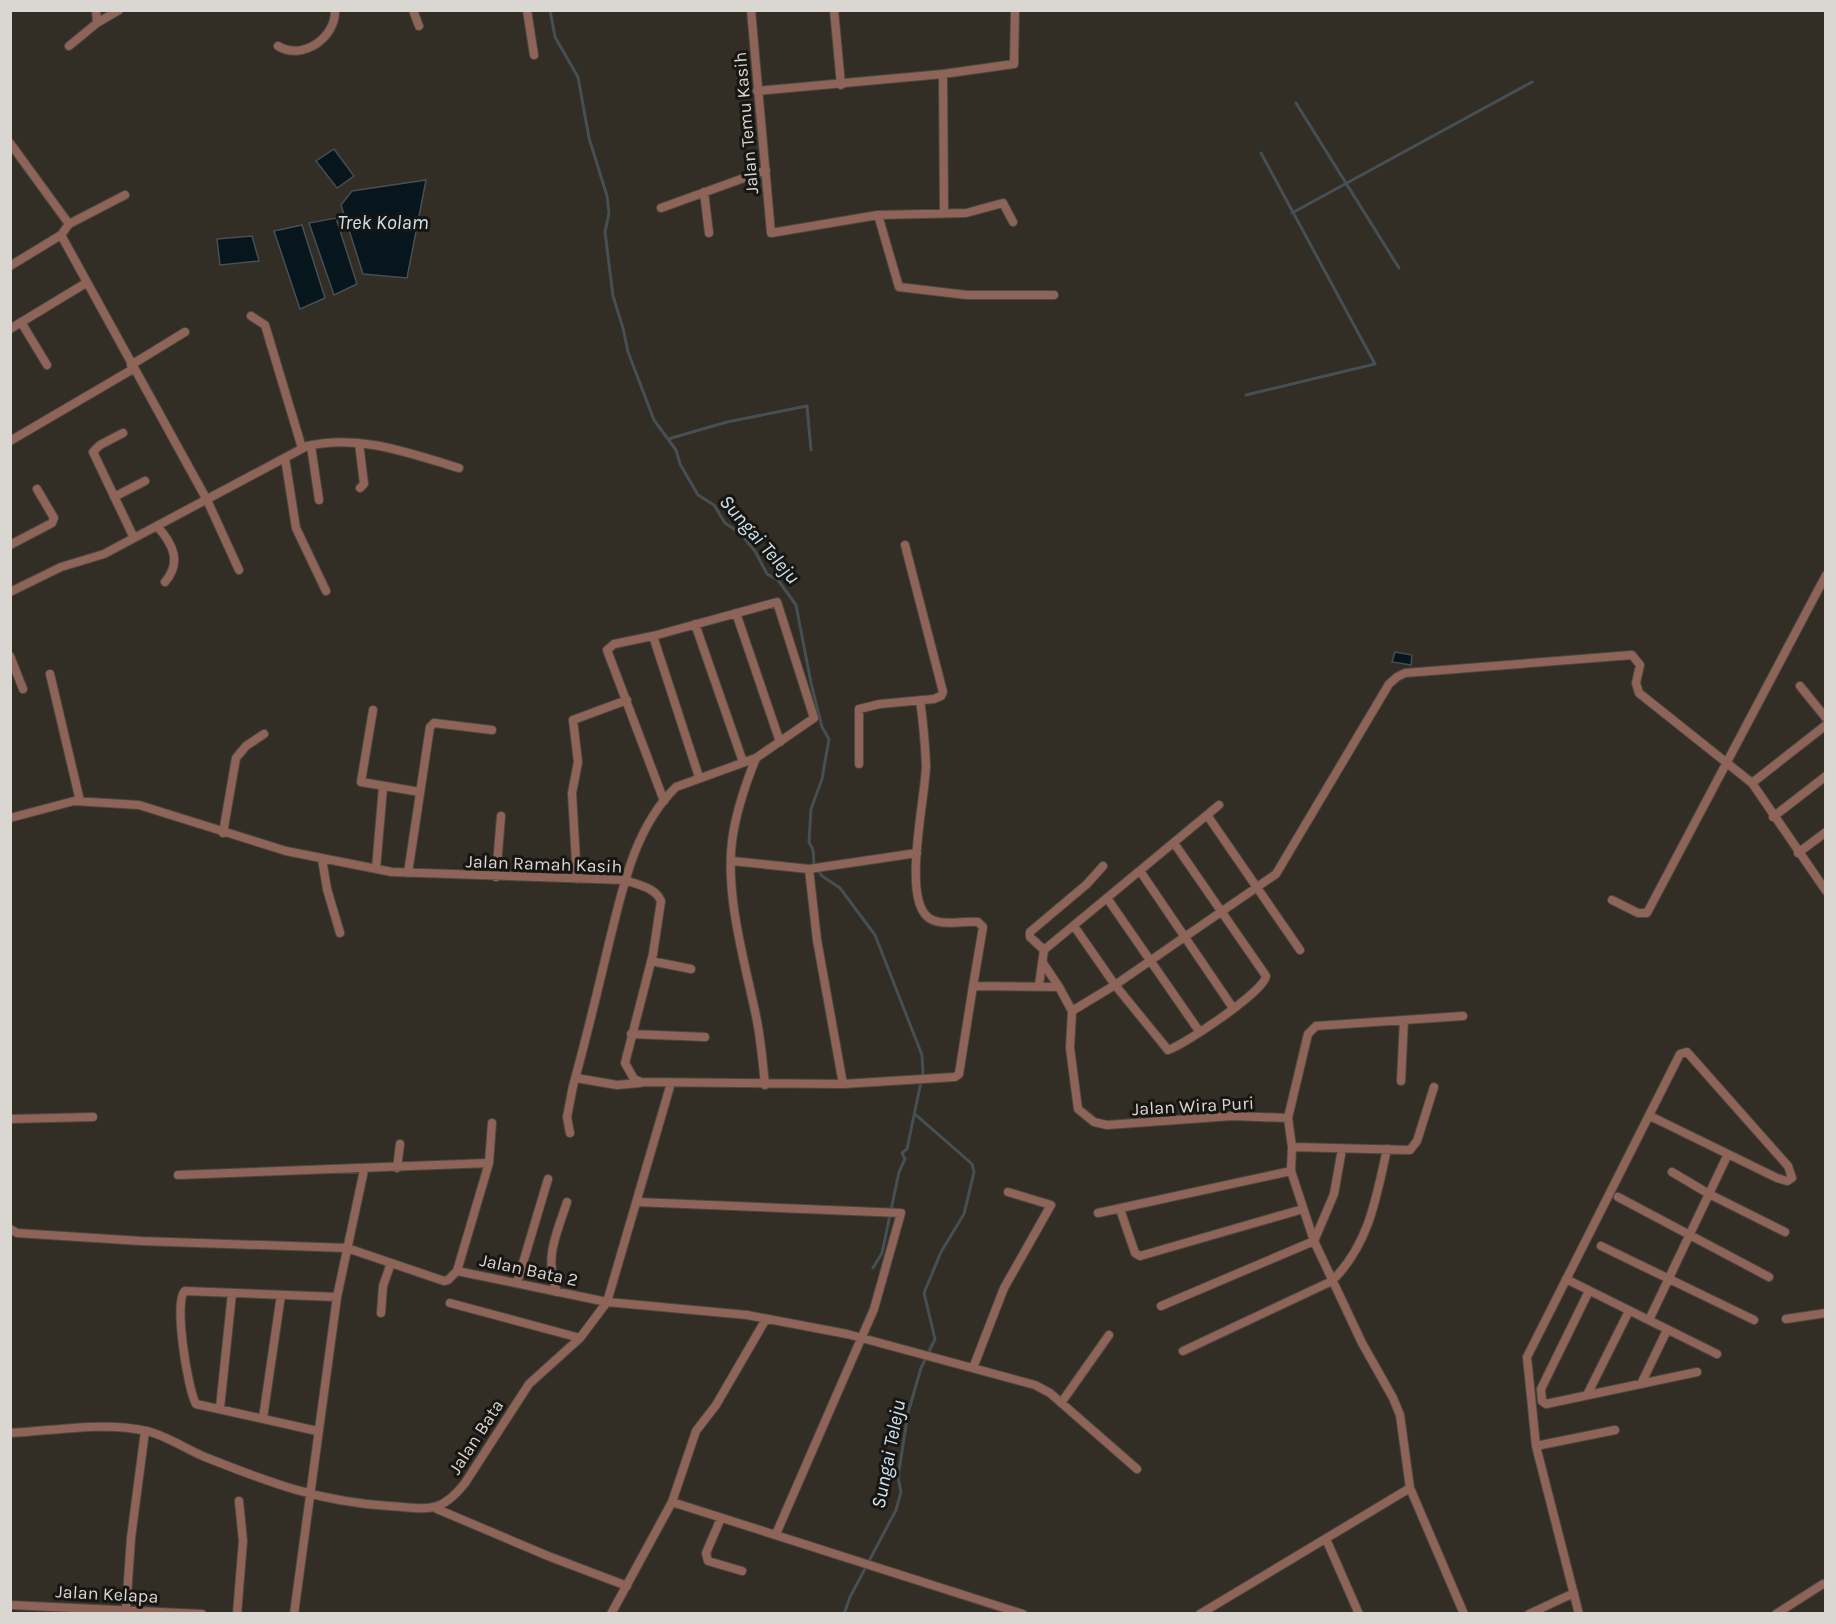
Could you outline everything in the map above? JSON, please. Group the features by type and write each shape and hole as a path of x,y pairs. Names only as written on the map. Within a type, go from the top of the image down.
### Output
{"street":[{"path":"96,10 97,23"},
{"path":"69,46 97,23 119,10"},
{"path":"278,46 287,52 308,49 323,38 335,21 335,10"},
{"path":"413,10 419,26"},
{"path":"527,10 534,55"},
{"name":"Jalan Temu Kasih","path":"751,10 771,233 878,214"},
{"path":"834,10 841,84"},
{"path":"757,91 943,74 1014,64 1015,10"},
{"path":"943,74 944,213"},
{"path":"10,143 69,224"},
{"path":"661,208 766,170"},
{"path":"704,192 709,233"},
{"path":"10,266 61,235 69,224 125,195"},
{"path":"1013,222 1003,202 966,213 878,214 899,287 967,295 1054,295"},
{"path":"61,235 207,500 239,570"},
{"path":"10,329 86,283"},
{"path":"251,316 265,325 306,447 319,500"},
{"path":"21,322 47,365"},
{"path":"10,441 185,332"},
{"path":"123,433 100,445 93,452 134,538"},
{"path":"10,592 61,567 104,554 306,447 325,442 375,443 459,468"},
{"path":"359,443 364,484 360,488"},
{"path":"285,458 296,528 326,591"},
{"path":"114,497 145,481"},
{"path":"10,545 52,523 54,518 37,489"},
{"path":"157,526 165,535 176,558 175,567 165,582"},
{"path":"859,764 859,710 880,704 939,697 943,692 905,545"},
{"path":"1612,900 1638,913 1647,913 1728,764 1826,575"},
{"path":"570,1133 567,1117 576,1078 625,880 641,838 664,801 676,787 756,758 808,724 814,714 777,602 608,646 609,655 664,801"},
{"path":"736,613 780,742"},
{"path":"695,624 743,762"},
{"path":"653,636 699,777"},
{"path":"1043,963 1072,1011 1115,986 1276,874 1389,684 1397,676 1406,674 1632,655 1640,665 1636,683 1639,693 1752,783 1773,817 1825,890"},
{"path":"10,656 23,689"},
{"path":"50,674 80,801"},
{"path":"1800,686 1826,718"},
{"path":"577,879 572,793 578,754 573,720 627,700"},
{"path":"576,1078 617,1084 641,1082 765,1085 936,1080 959,1074 983,927 978,922 947,923 928,918 918,904 917,853 926,766 921,700"},
{"path":"373,710 360,780 364,784 420,792"},
{"path":"408,873 431,725 492,730"},
{"path":"1752,783 1826,725"},
{"path":"223,833 236,758 246,746 264,734"},
{"path":"756,758 740,798 732,842 732,861 740,947 757,1022 765,1085"},
{"path":"1773,817 1826,776"},
{"path":"376,869 383,787"},
{"name":"Jalan Ramah Kasih","path":"10,818 80,801 139,805 223,833 322,859 376,869 408,873 496,877 625,880 655,892 661,901 651,961 625,1064 634,1079 641,1082"},
{"path":"1038,985 1044,950 1220,805"},
{"path":"1207,815 1300,950"},
{"path":"496,877 501,816"},
{"path":"1798,853 1826,832"},
{"path":"1074,926 1115,986 1168,1050 1233,1008 1264,984 1266,976 1174,843"},
{"path":"732,861 811,868 917,853"},
{"path":"322,859 327,889 340,933"},
{"path":"1044,950 1030,937 1030,932 1087,884 1103,866"},
{"path":"811,868 817,940 843,1084"},
{"path":"1140,871 1233,1008"},
{"path":"1107,898 1199,1031"},
{"path":"651,961 691,969"},
{"path":"973,986 1059,987"},
{"name":"Jalan Wira Puri","path":"1072,1011 1070,1048 1078,1109 1094,1122 1107,1125 1232,1116 1288,1118"},
{"path":"1463,1016 1316,1026 1310,1029 1288,1118 1292,1147 1291,1171 1314,1241 1400,1415 1410,1488 1464,1614"},
{"path":"1401,1081 1404,1020"},
{"path":"631,1034 705,1037"},
{"path":"1580,1614 1536,1446 1527,1357 1680,1054 1687,1052 1788,1166 1792,1178 1787,1181 1777,1178 1650,1116"},
{"name":"Jalan Bata","path":"437,1509 456,1495 465,1483 529,1384 580,1338 607,1302 671,1083"},
{"path":"1292,1147 1410,1150 1417,1141 1434,1087"},
{"path":"10,1119 93,1117"},
{"path":"457,1270 489,1163 492,1123"},
{"path":"397,1168 400,1144"},
{"path":"1161,1306 1314,1241 1334,1194 1342,1149"},
{"path":"1183,1351 1332,1281 1351,1262 1362,1237 1374,1206 1387,1149"},
{"path":"1648,1320 1728,1154"},
{"path":"178,1175 251,1170 364,1170 489,1163"},
{"path":"294,1614 317,1431 337,1297 364,1170"},
{"path":"1098,1213 1291,1171"},
{"path":"1672,1172 1709,1194 1785,1232"},
{"path":"518,1283 548,1179"},
{"path":"973,1368 1005,1288 1051,1205 1008,1192"},
{"path":"1618,1197 1689,1237 1769,1277"},
{"path":"557,1292 550,1272 551,1252 567,1202"},
{"path":"637,1202 898,1212 902,1215 874,1309 776,1534"},
{"path":"1120,1209 1135,1253 1140,1256 1303,1209"},
{"name":"Jalan Bata 2","path":"10,1228 17,1233 141,1241 347,1248 444,1281 448,1280 457,1270 607,1302 766,1318 861,1337 1035,1385 1050,1393 1137,1469"},
{"path":"1601,1246 1754,1320"},
{"path":"381,1313 383,1286 391,1263"},
{"path":"1566,1279 1717,1354"},
{"path":"1589,1291 1539,1394 1546,1404 1697,1372"},
{"path":"317,1431 196,1404 193,1399 179,1301 185,1292 337,1297"},
{"path":"220,1408 232,1293"},
{"path":"263,1418 281,1295"},
{"path":"450,1303 580,1338"},
{"path":"1587,1395 1629,1311"},
{"path":"1786,1319 1826,1313"},
{"path":"610,1614 672,1502 696,1431 716,1405 766,1318"},
{"path":"1641,1384 1667,1329"},
{"path":"1061,1403 1109,1335"},
{"path":"10,1433 122,1427 145,1431 309,1496 378,1505 437,1509 548,1556 627,1586"},
{"path":"1536,1446 1615,1430"},
{"path":"123,1611 145,1431"},
{"path":"1200,1614 1410,1488"},
{"path":"237,1614 243,1541 239,1502"},
{"path":"672,1502 1023,1614"},
{"path":"721,1518 706,1553 708,1561 742,1571"},
{"path":"1326,1539 1359,1614"},
{"path":"1776,1614 1823,1584"},
{"path":"1529,1614 1574,1593"},
{"name":"Jalan Kelapa","path":"10,1605 202,1614"}],"water":[{"path":"334,149 354,176 337,188 316,161"},
{"name":"Trek Kolam","path":"426,180 407,278 363,274 341,205 352,191"},
{"path":"336,218 357,284 334,295 309,223"},
{"path":"302,225 325,298 300,309 274,231"},
{"path":"252,236 259,261 220,265 217,239"},
{"path":"1395,652 1412,655 1411,665 1392,662"}],"waterway":[{"name":"Sungai Teleju","path":"550,10 555,37 578,77 589,138 607,196 609,213 605,232 613,296 628,352 654,420 676,450 680,464 698,495 714,505 725,523 740,533 755,551 767,574 778,580 796,605 811,683 822,727 829,739 822,779 811,809 809,842 813,850 814,863 822,876 840,888 875,935 922,1055 923,1072 907,1149 902,1153 905,1159 899,1172 882,1253 873,1268"},
{"path":"1292,213 1532,82"},
{"path":"1296,103 1399,268"},
{"path":"1246,395 1375,364 1261,153"},
{"path":"668,439 727,422 807,406 811,450"},
{"name":"Sungai Teleju","path":"844,1614 850,1597 896,1510 901,1492 898,1477 908,1413 921,1368 935,1339 924,1293 941,1252 964,1214 974,1172 972,1164 916,1115"}]}
